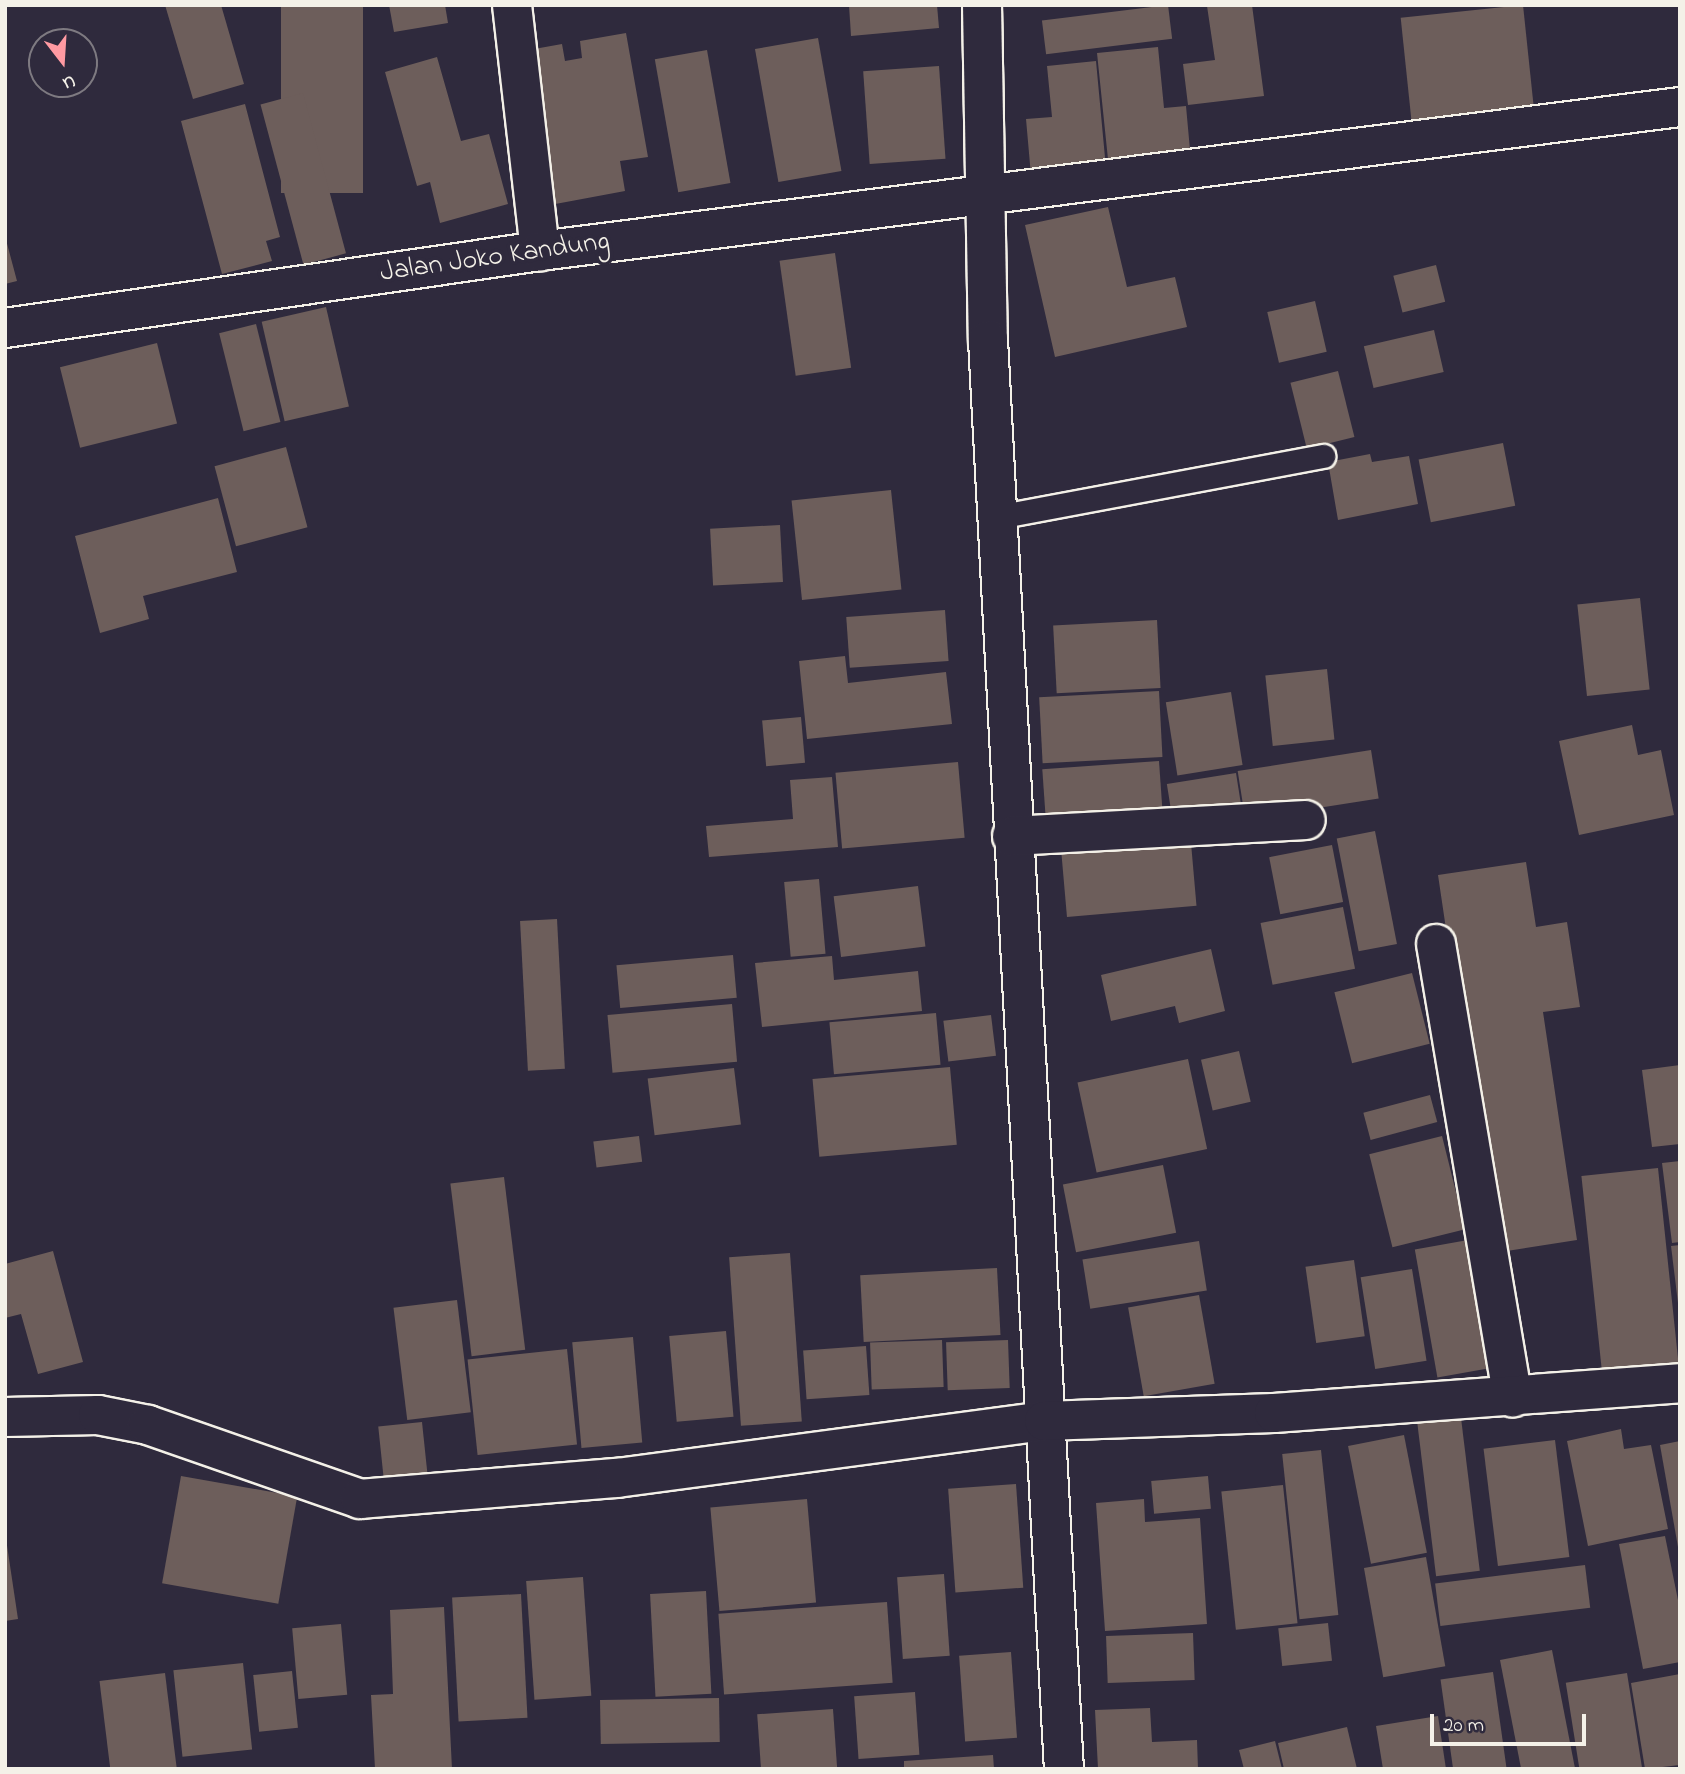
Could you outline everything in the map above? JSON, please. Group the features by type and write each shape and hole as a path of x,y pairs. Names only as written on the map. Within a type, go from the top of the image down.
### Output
{"street":[{"path":"512,5 540,250"},
{"path":"982,5 988,340 1063,1769"},
{"name":"Jalan Joko Kandung","path":"5,328 540,250 986,197 1680,107"},
{"path":"1012,836 1306,820"},
{"path":"1436,944 1513,1398"},
{"path":"5,1418 98,1415 148,1425 360,1499 617,1478 1044,1421 1513,1398 1680,1384"}],"lane":[{"path":"997,517 1322,456"}],"building":[{"path":"165,5 221,5 244,84 193,99"},
{"path":"281,5 363,5 363,193 281,193"},
{"path":"389,5 445,5 448,23 394,32"},
{"path":"849,5 937,5 939,28 851,36"},
{"path":"1168,5 1172,39 1046,54 1042,20"},
{"path":"1252,5 1264,96 1188,105 1183,64 1215,60 1207,6"},
{"path":"1523,5 1535,120 1413,133 1401,18"},
{"path":"626,33 648,157 620,161 625,191 550,205 523,51 562,44 565,61 582,58 580,41"},
{"path":"818,38 841,171 778,182 755,49"},
{"path":"1158,47 1164,108 1186,106 1191,161 1109,169 1097,53"},
{"path":"707,50 730,183 678,192 655,59"},
{"path":"437,57 461,141 489,134 508,204 440,223 430,182 417,186 385,72"},
{"path":"1096,61 1107,179 1032,187 1026,119 1052,117 1047,66"},
{"path":"939,66 945,159 870,164 863,71"},
{"path":"303,93 346,253 303,265 260,104"},
{"path":"245,104 280,237 266,241 272,261 222,274 181,121"},
{"path":"1108,207 1127,287 1175,277 1187,327 1055,357 1025,225"},
{"path":"5,236 17,281 5,284"},
{"path":"835,253 851,368 796,376 780,261"},
{"path":"1436,265 1445,302 1403,313 1393,276"},
{"path":"1315,301 1327,352 1279,363 1267,312"},
{"path":"326,307 349,406 285,421 262,322"},
{"path":"256,324 280,422 244,431 219,333"},
{"path":"1434,330 1444,372 1374,388 1364,346"},
{"path":"157,343 177,424 80,448 60,367"},
{"path":"1338,371 1354,437 1307,449 1290,383"},
{"path":"1503,443 1515,506 1431,522 1419,459"},
{"path":"286,447 307,527 236,546 215,466"},
{"path":"1370,454 1372,462 1409,456 1418,504 1338,520 1328,462"},
{"path":"891,490 901,589 802,600 792,500"},
{"path":"218,498 237,572 143,596 149,619 100,633 75,536"},
{"path":"780,525 783,582 713,586 710,529"},
{"path":"1640,598 1650,689 1587,696 1577,605"},
{"path":"945,610 949,661 850,668 846,617"},
{"path":"1157,620 1161,688 1057,693 1053,625"},
{"path":"845,656 848,683 946,672 952,724 807,739 799,661"},
{"path":"1327,669 1334,740 1273,746 1265,675"},
{"path":"1159,691 1162,757 1043,763 1039,697"},
{"path":"1231,692 1243,765 1177,775 1166,702"},
{"path":"801,717 805,763 766,766 762,720"},
{"path":"1632,725 1638,755 1661,750 1674,815 1579,835 1559,741"},
{"path":"1371,750 1379,798 1245,820 1238,771"},
{"path":"1159,761 1163,825 1047,833 1042,769"},
{"path":"958,762 965,838 842,848 835,773"},
{"path":"1236,773 1242,811 1173,821 1167,784"},
{"path":"832,777 838,847 709,857 706,826 793,819 790,780"},
{"path":"1375,831 1397,944 1359,951 1337,838"},
{"path":"1191,843 1196,906 1067,917 1061,854"},
{"path":"1332,845 1343,902 1280,914 1269,857"},
{"path":"1526,862 1536,927 1567,922 1580,1007 1543,1012 1577,1240 1494,1253 1438,875"},
{"path":"819,879 826,954 791,957 784,882"},
{"path":"918,886 925,947 841,957 834,896"},
{"path":"1343,907 1355,969 1273,985 1261,923"},
{"path":"557,919 565,1069 528,1071 520,921"},
{"path":"1211,949 1225,1011 1179,1023 1175,1006 1111,1021 1101,975"},
{"path":"733,955 737,998 620,1008 616,965"},
{"path":"832,956 834,980 918,971 922,1011 762,1027 755,963"},
{"path":"1412,973 1430,1044 1352,1063 1334,992"},
{"path":"732,1004 737,1062 613,1073 607,1015"},
{"path":"936,1013 941,1065 834,1074 829,1022"},
{"path":"991,1015 996,1056 948,1062 943,1021"},
{"path":"1239,1051 1251,1102 1213,1110 1201,1060"},
{"path":"1188,1059 1207,1149 1097,1172 1077,1082"},
{"path":"1680,1065 1680,1144 1652,1147 1642,1070"},
{"path":"950,1067 957,1145 819,1157 813,1079"},
{"path":"734,1068 741,1125 655,1135 648,1079"},
{"path":"1430,1095 1437,1122 1371,1140 1363,1113"},
{"path":"639,1136 642,1162 597,1167 593,1142"},
{"path":"1442,1136 1465,1229 1392,1247 1369,1154"},
{"path":"1680,1161 1680,1242 1672,1243 1662,1163"},
{"path":"1163,1165 1176,1233 1076,1252 1063,1184"},
{"path":"1658,1168 1679,1368 1602,1376 1581,1176"},
{"path":"504,1177 525,1350 472,1356 450,1184"},
{"path":"1468,1240 1491,1368 1437,1377 1415,1249"},
{"path":"1199,1241 1207,1290 1090,1309 1082,1259"},
{"path":"1680,1245 1680,1303 1678,1303 1671,1246"},
{"path":"53,1251 83,1362 38,1374 21,1314 5,1318 5,1264"},
{"path":"790,1253 802,1422 741,1426 729,1257"},
{"path":"1354,1260 1365,1336 1316,1343 1305,1267"},
{"path":"997,1268 1001,1335 864,1342 860,1275"},
{"path":"1412,1269 1427,1361 1375,1369 1361,1277"},
{"path":"1199,1295 1215,1384 1144,1396 1128,1308"},
{"path":"457,1300 471,1412 407,1420 393,1308"},
{"path":"726,1331 733,1417 677,1422 669,1336"},
{"path":"633,1337 642,1443 581,1448 572,1342"},
{"path":"942,1340 944,1387 872,1389 870,1343"},
{"path":"1008,1340 1010,1388 948,1390 946,1342"},
{"path":"866,1346 869,1395 807,1399 803,1350"},
{"path":"567,1349 577,1444 478,1455 468,1359"},
{"path":"1461,1418 1480,1571 1436,1576 1417,1423"},
{"path":"422,1422 428,1479 384,1483 378,1427"},
{"path":"1621,1429 1624,1449 1651,1445 1668,1529 1588,1546 1567,1441"},
{"path":"1404,1435 1427,1553 1371,1564 1348,1446"},
{"path":"1555,1440 1569,1557 1498,1566 1484,1449"},
{"path":"1680,1441 1680,1547 1678,1547 1660,1445"},
{"path":"1321,1450 1338,1615 1300,1619 1282,1454"},
{"path":"181,1476 297,1496 278,1604 162,1583"},
{"path":"1208,1476 1211,1509 1154,1514 1151,1481"},
{"path":"1016,1484 1023,1588 955,1592 948,1489"},
{"path":"1283,1485 1298,1623 1236,1630 1221,1491"},
{"path":"807,1499 816,1603 719,1611 710,1507"},
{"path":"1144,1499 1145,1522 1200,1518 1207,1624 1105,1631 1096,1503"},
{"path":"5,1532 18,1619 5,1621"},
{"path":"1665,1536 1680,1610 1680,1662 1643,1669 1619,1544"},
{"path":"1426,1557 1445,1666 1383,1677 1364,1568"},
{"path":"1585,1565 1590,1608 1440,1626 1435,1583"},
{"path":"944,1574 950,1656 903,1659 897,1577"},
{"path":"583,1577 591,1696 534,1700 526,1581"},
{"path":"706,1591 711,1694 655,1697 650,1594"},
{"path":"521,1594 527,1718 459,1721 452,1598"},
{"path":"887,1602 893,1683 724,1695 718,1614"},
{"path":"444,1607 452,1769 375,1769 371,1695 393,1694 390,1610"},
{"path":"1328,1623 1332,1661 1282,1666 1278,1628"},
{"path":"341,1624 347,1695 298,1699 292,1628"},
{"path":"1193,1633 1195,1680 1108,1683 1106,1636"},
{"path":"1552,1650 1575,1769 1521,1769 1500,1660"},
{"path":"1011,1652 1017,1738 965,1741 959,1656"},
{"path":"243,1663 252,1750 182,1757 173,1670"},
{"path":"292,1671 298,1728 259,1732 253,1675"},
{"path":"1493,1672 1507,1769 1453,1769 1441,1679"},
{"path":"165,1673 177,1769 110,1769 99,1681"},
{"path":"1627,1673 1642,1769 1579,1769 1566,1683"},
{"path":"1680,1674 1680,1765 1645,1769 1631,1683"},
{"path":"915,1692 919,1755 859,1759 854,1696"},
{"path":"719,1698 720,1742 601,1744 600,1700"},
{"path":"1150,1708 1152,1742 1197,1740 1198,1769 1098,1769 1095,1710"},
{"path":"833,1709 837,1769 761,1769 757,1714"},
{"path":"1438,1716 1446,1769 1383,1769 1376,1726"},
{"path":"1347,1727 1357,1769 1284,1769 1278,1743"},
{"path":"1275,1741 1282,1769 1244,1769 1239,1750"},
{"path":"993,1755 994,1769 904,1769 904,1761"}]}
